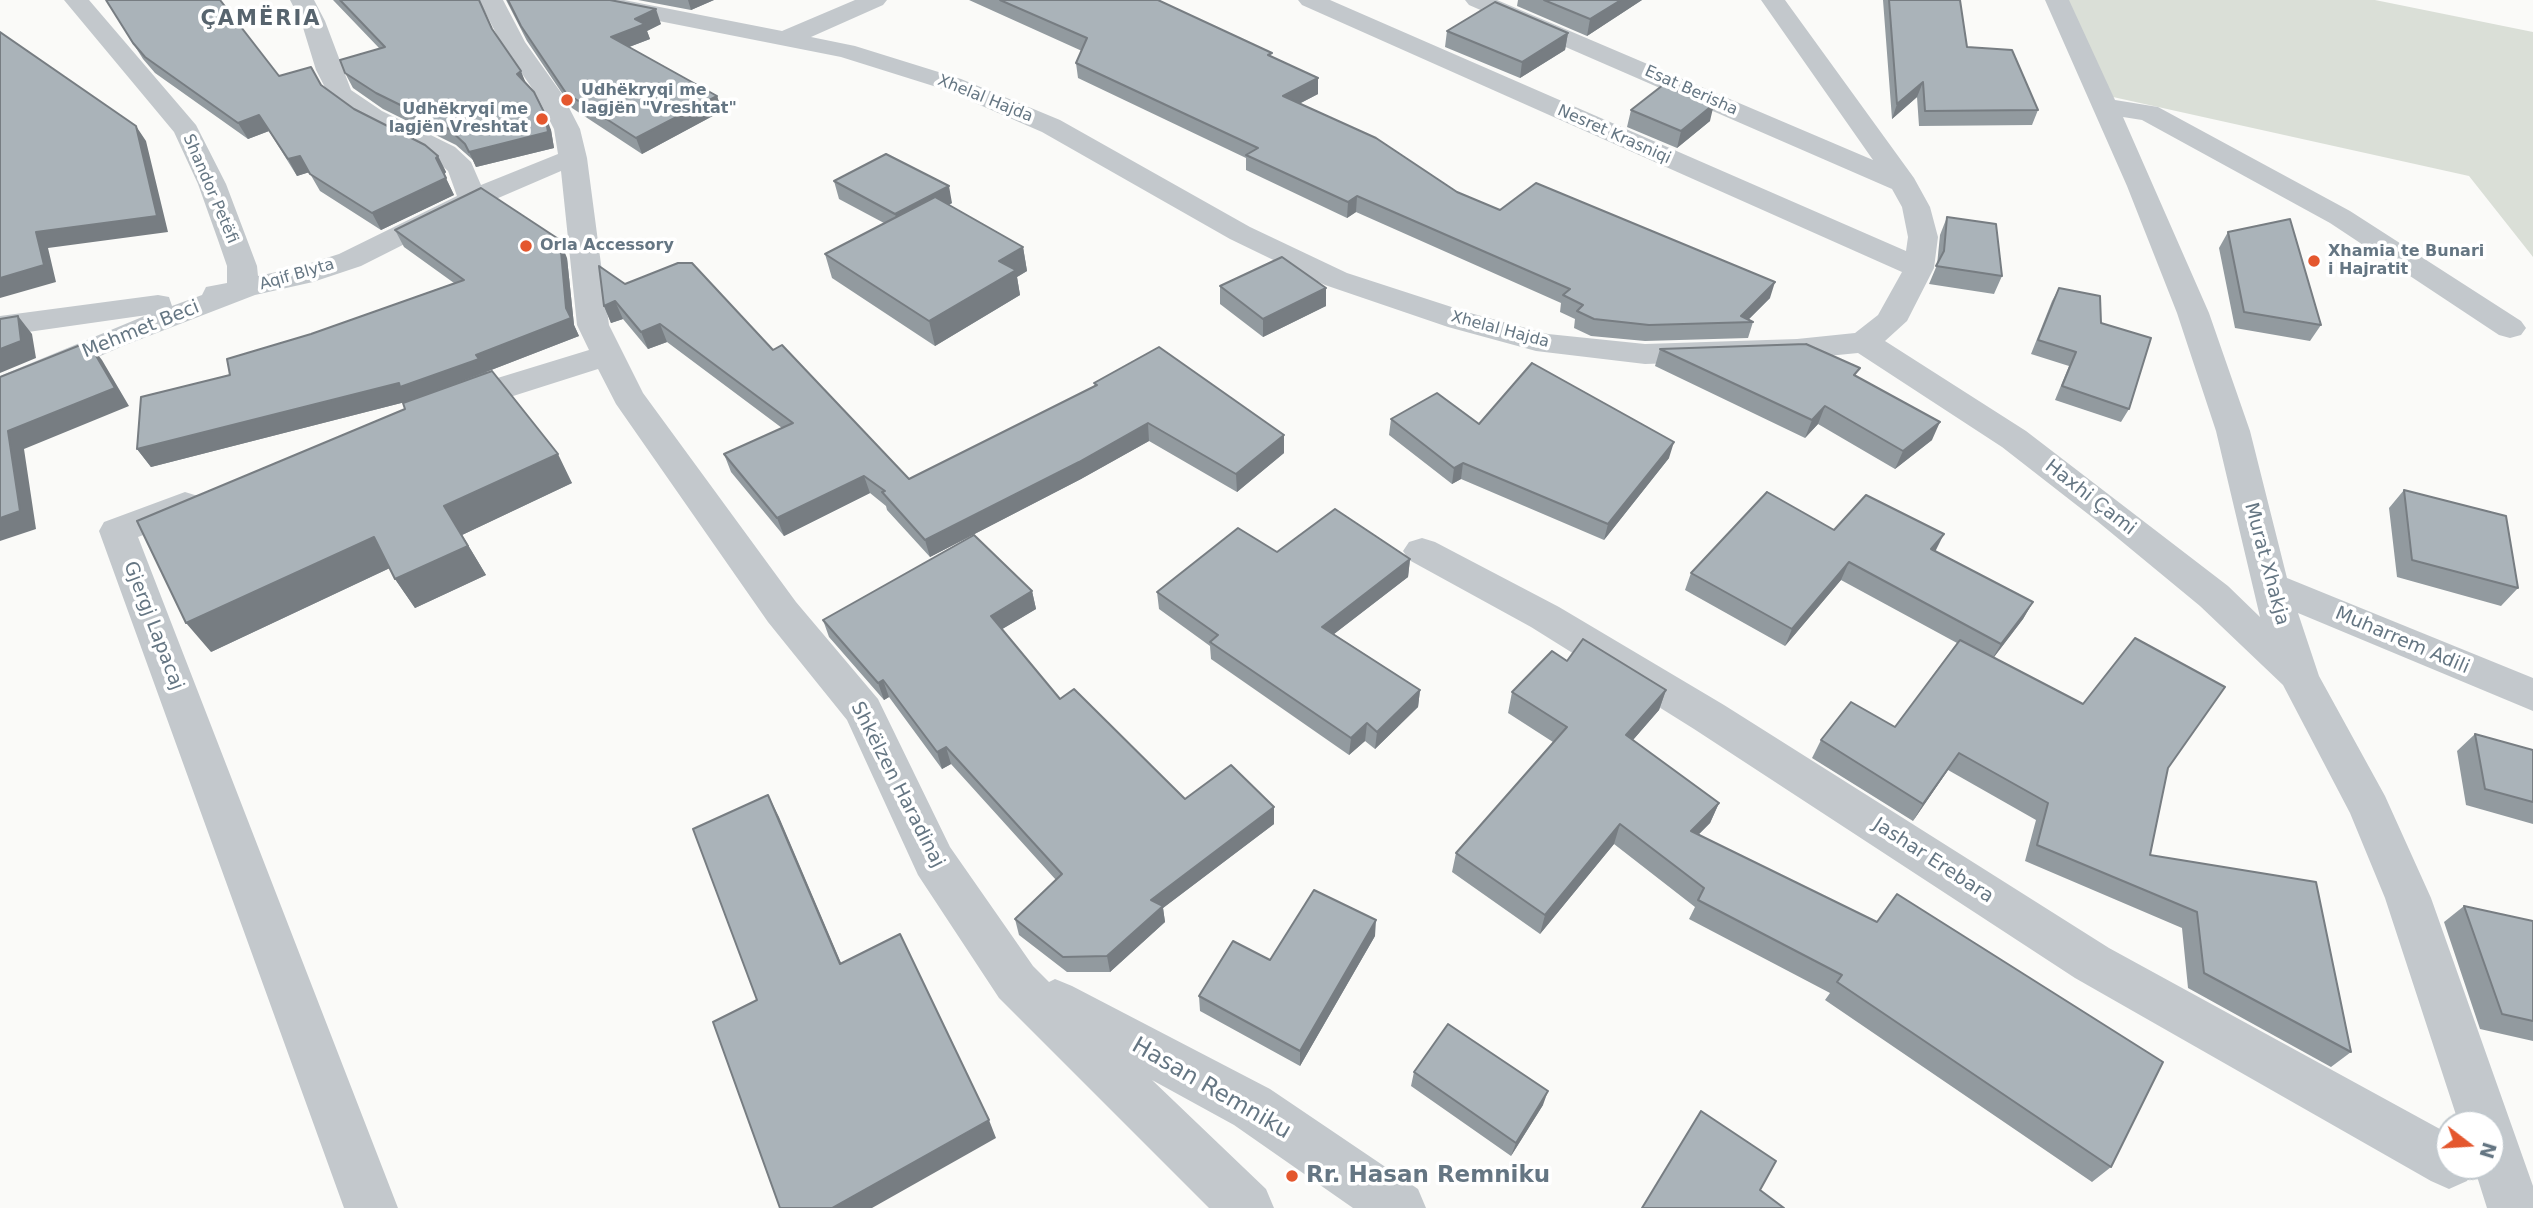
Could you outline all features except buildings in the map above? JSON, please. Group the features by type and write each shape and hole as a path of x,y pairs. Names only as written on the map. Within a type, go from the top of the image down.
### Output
{"street":[{"name":"Shandor Petëfi","path":"76,0 155,89 187,131 233,240 242,266 243,290"},
{"path":"302,0 313,21 329,70 341,93 373,117 446,153 461,168 472,199"},
{"name":"Shkëlzen Haradinaj","path":"491,0 513,43 549,94 567,129 573,158 593,325 628,396 782,612 863,711 934,861 1016,982 1247,1208"},
{"name":"Xhelal Hajda","path":"588,0 846,51 952,84 1051,126 1240,233 1336,279 1459,320 1547,344 1645,354 1797,349 1864,342"},
{"path":"787,38 875,0"},
{"name":"Nesret Krasniqi","path":"1310,0 1919,268"},
{"name":"Esat Berisha","path":"1478,0 1904,184"},
{"path":"1773,0 1904,184 1916,207 1923,237 1919,268 1891,321 1864,342"},
{"name":"Murat Xhakja","path":"2057,0 2106,107 2197,326 2233,431 2270,586 2299,677 2370,808 2409,898 2480,1110"},
{"path":"2106,107 2149,113 2340,217 2510,328"},
{"name":"Aqif Blyta","path":"0,327 114,312 243,290 350,260 472,199 573,158"},
{"name":"Mehmet Beci","path":"0,389 112,340 243,290"},
{"name":"Haxhi Çami","path":"1864,342 2014,439 2110,512 2214,596 2299,677"},
{"path":"424,415 488,391 607,355"},
{"name":"Gjergj Lapacaj","path":"220,492 117,531 372,1208"},
{"name":"Jashar Erebara","path":"1422,551 1545,617 1709,717 2092,963 2435,1155"},
{"name":"Muharrem Adili","path":"2270,586 2533,695"},
{"name":"Hasan Remniku","path":"1016,982 1252,1107 1399,1208"},
{"path":"2477,1180 2512,1203"},
{"path":"2504,1180 2512,1203"}],"shaded area":[{"path":"2065,0 2375,0 2533,32 2533,257 2469,176 2113,97"}],"place":[{"name":"Udhëkryqi me lagjën \"Vreshtat\"","path":"567,100"},
{"name":"Udhëkryqi me lagjën Vreshtat","path":"542,119"},
{"name":"Orla Accessory","path":"526,246"},
{"name":"Xhamia te Bunari i Hajratit","path":"2314,261"},
{"name":"Rr. Hasan Remniku","path":"1292,1176"}],"district":[{"name":"ÇAMËRIA","path":"261,20"}]}
